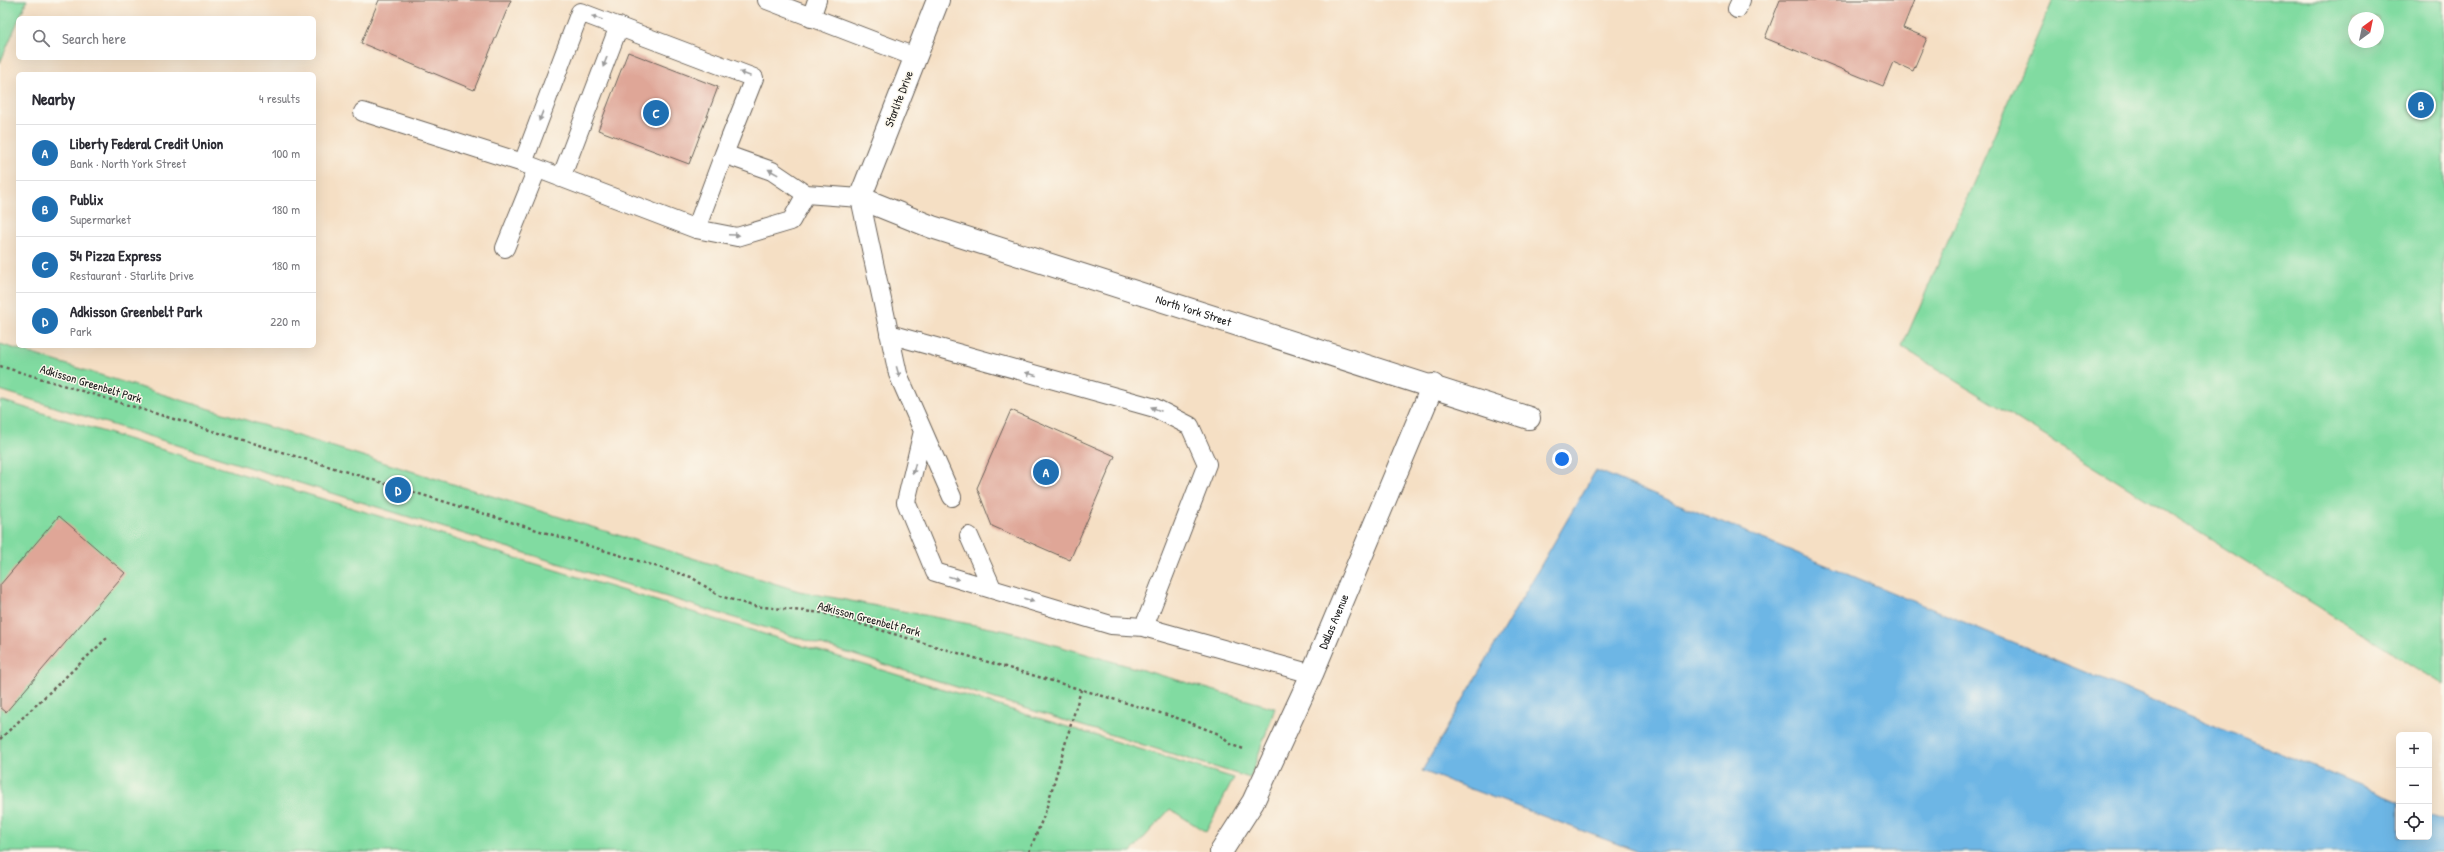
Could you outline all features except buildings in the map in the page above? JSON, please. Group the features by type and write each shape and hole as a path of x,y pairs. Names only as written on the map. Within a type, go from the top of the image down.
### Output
{"street":[{"name":"Starlite Drive","path":"860,198 938,0"},
{"name":"North York Street","path":"860,198 932,227 1433,385 1529,418"},
{"name":"Dallas Avenue","path":"1221,852 1253,802 1312,674 1433,385"}],"lane":[{"path":"767,0 810,18 915,57"},
{"path":"810,18 817,0"},
{"path":"505,248 580,12 754,78 696,229"},
{"path":"561,178 619,26"},
{"path":"363,112 530,166 696,229 737,236 791,221 806,194"},
{"path":"724,154 772,170 806,194 860,198 898,374 952,497"},
{"path":"890,334 1155,408 1190,426 1207,464 1144,627"},
{"path":"923,431 906,502 935,572 992,588 1110,625 1144,627 1312,674"},
{"path":"969,536 992,588"}],"path":[{"name":"Adkisson Greenbelt Park","path":"0,366 691,578 720,596 753,606 823,613 1177,718 1219,734 1232,744 1272,760"},
{"path":"0,739 108,637"},
{"path":"1029,852 1045,813 1081,690"}],"green space":[{"path":"0,0 27,0 20,16 16,16 16,26 0,63"},
{"path":"2053,0 2444,0 2444,685 1902,347"},
{"path":"0,344 799,591 1006,631 1275,708 1250,778 0,390"},
{"path":"0,400 1234,778 1206,832 1170,809 1131,852 0,852"}],"water":[{"path":"1596,470 2396,801 2396,840 2432,840 2432,816 2444,821 2444,852 1639,852 1422,771"}],"place":[{"name":"Publix","path":"2421,105"},
{"name":"54 Pizza Express","path":"656,113"},
{"name":"Liberty Federal Credit Union","path":"1046,472"},
{"name":"Adkisson Greenbelt Park","path":"398,490"}]}
